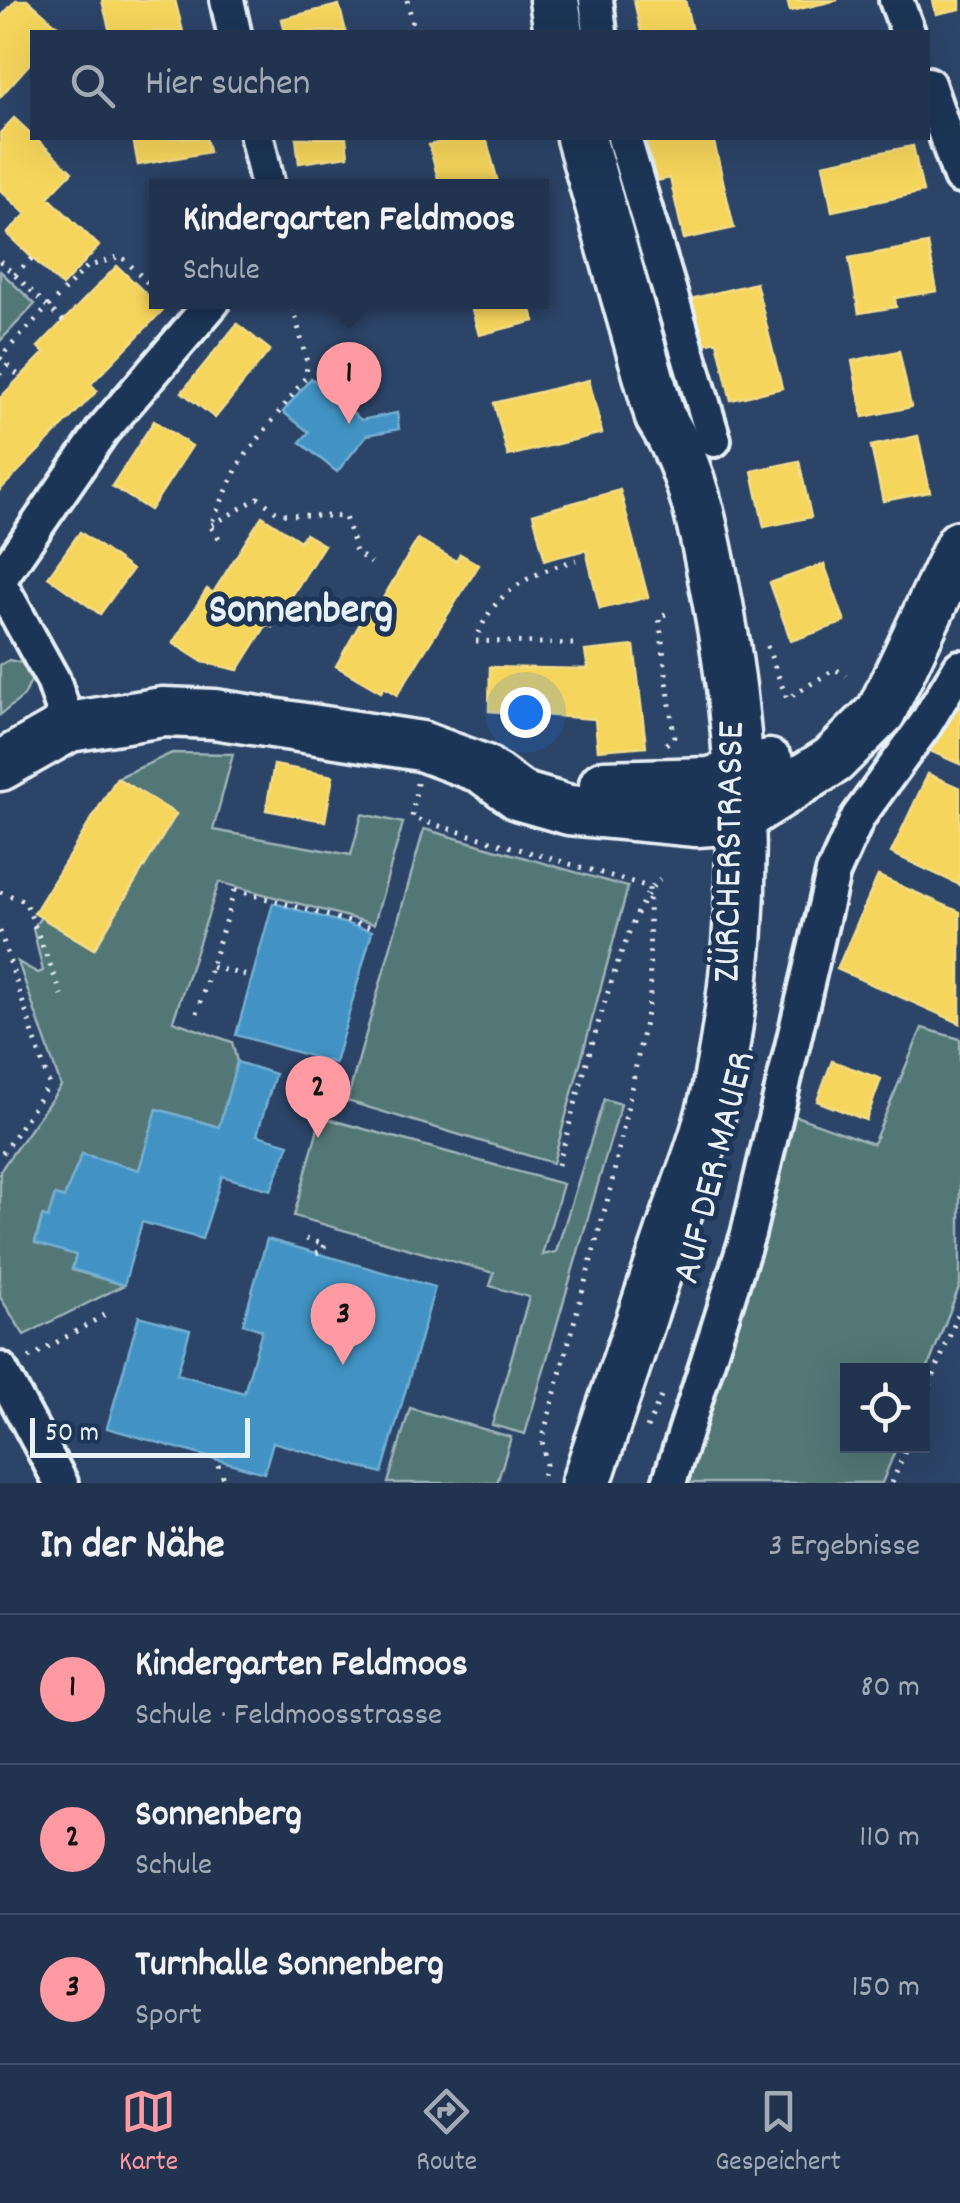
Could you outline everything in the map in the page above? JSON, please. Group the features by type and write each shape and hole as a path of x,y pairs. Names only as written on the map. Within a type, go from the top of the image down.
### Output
{"main road":[{"path":"554,0 559,30"},
{"name":"ZÜRCHERSTRASSE","path":"582,140 660,416 657,465 725,800 734,977 717,1087 700,1155 586,1483"},
{"path":"0,766 69,727 163,712 214,714 421,746 482,769 520,796 569,810 725,800 899,672 924,629 960,544"}],"street":[{"path":"227,0 234,30"},
{"path":"596,0 600,30"},
{"path":"896,0 907,30"},
{"path":"930,90 960,176"},
{"path":"257,140 266,179"},
{"path":"625,140 714,440"},
{"path":"69,727 54,680 14,642 0,582 103,430 207,309"},
{"name":"AUF DER MAUER","path":"669,1483 748,1234 833,873 858,817 925,725 960,666"},
{"path":"14,1363 61,1483"}],"path":[{"path":"407,0 414,30"},
{"path":"20,377 0,357 88,266 120,256 149,284"},
{"path":"15,276 32,258"},
{"path":"0,261 63,322"},
{"path":"210,526 240,464 306,377 307,363 294,309"},
{"path":"0,374 8,366"},
{"path":"210,526 258,498 280,514 346,517 356,552 371,563"},
{"path":"210,526 219,538"},
{"path":"573,644 476,641 492,608 513,586 539,571 576,560"},
{"path":"668,613 658,617 674,737"},
{"path":"787,699 835,669 846,676"},
{"path":"421,746 412,822 650,887"},
{"path":"558,1165 630,929 650,887 660,880"},
{"path":"541,1483 546,1465 542,1440 610,1187 650,998 650,887"},
{"path":"198,1014 235,888 372,928"},
{"path":"0,892 25,901 63,998"},
{"path":"0,931 49,1084 0,1157"},
{"path":"212,967 252,977"},
{"path":"306,1238 325,1244 323,1251 316,1253"},
{"path":"930,1386 960,1310"},
{"path":"14,1363 108,1312"},
{"path":"892,1483 904,1453"},
{"path":"218,1465 226,1483"}],"green space":[{"path":"0,271 35,304 0,341"},
{"path":"9,660 22,663 31,681 24,696 0,715 0,665"},
{"path":"172,753 233,754 213,830 351,855 362,814 403,823 374,924 219,882 173,1021 232,1042 237,1062 219,1127 157,1109 139,1170 82,1154 64,1198 55,1195 48,1218 42,1217 35,1242 76,1255 72,1270 124,1285 24,1335 0,1297 0,1171 61,1086 18,962 38,973 43,971 33,928 41,917 94,949 176,815 117,778"},
{"path":"424,829 628,887 553,1163 347,1101"},
{"path":"922,1028 960,1039 960,1285 930,1363 840,1363 840,1453 894,1453 882,1483 681,1483 793,1115 873,1144"},
{"path":"604,1099 621,1104 525,1434 492,1425 529,1297 490,1286 494,1273 294,1216 321,1117 563,1184 542,1255 556,1252"},
{"path":"410,1408 511,1437 497,1483 388,1483"}],"building: Wohnen":[{"path":"16,0 28,0 61,29 30,30 30,63 0,97 0,18"},
{"path":"102,0 175,0 182,30 110,30"},
{"path":"634,0 685,0 692,30 641,30"},
{"path":"787,0 838,0 790,11"},
{"path":"933,0 960,0 960,9 936,14"},
{"path":"339,5 345,30 285,30 282,19"},
{"path":"14,118 30,133 30,140 38,140 72,172 48,197 99,246 62,286 7,234 26,214 0,190 0,133"},
{"path":"133,140 206,140 209,152 138,165"},
{"path":"296,140 346,140 348,156 299,163"},
{"path":"450,140 487,140 497,179 438,179 429,145"},
{"path":"646,140 713,140 734,228 684,239 670,178 656,181"},
{"path":"913,146 923,192 832,211 823,164"},
{"path":"928,244 937,291 895,298 896,307 859,313 849,258"},
{"path":"117,266 149,297 149,309 163,310 91,384 97,391 0,490 0,398 44,353 38,347"},
{"path":"756,283 782,388 731,400 717,341 699,345 687,300"},
{"path":"472,309 531,309 534,321 479,335"},
{"path":"237,324 270,350 215,418 182,392"},
{"path":"899,351 911,407 863,417 852,361"},
{"path":"589,380 602,433 508,456 494,403"},
{"path":"154,421 192,446 150,510 112,486"},
{"path":"918,436 930,492 883,501 871,446"},
{"path":"799,461 811,517 764,527 752,471"},
{"path":"620,490 648,597 600,609 586,550 545,560 533,514"},
{"path":"262,516 300,541 305,534 324,545 272,627 267,624 238,670 203,662 173,643 207,589 213,593"},
{"path":"80,532 132,570 100,614 48,577"},
{"path":"418,539 456,561 460,554 479,565 397,695 384,687 381,692 336,666 366,613 372,617"},
{"path":"824,564 845,622 791,641 770,583"},
{"path":"634,646 646,746 598,750 595,719 489,711 490,667 588,669 585,651"},
{"path":"960,677 960,764 926,749"},
{"path":"274,765 333,776 325,821 266,810"},
{"path":"928,774 960,788 960,885 891,853"},
{"path":"117,778 176,814 94,949 34,913"},
{"path":"878,876 960,912 960,1023 837,969"},
{"path":"832,1061 881,1079 866,1120 817,1101"}],"building: Schulen":[{"path":"311,378 361,420 397,413 399,429 367,435 337,472 300,442 309,432 283,412"},
{"path":"273,903 372,931 335,1063 236,1035"},
{"path":"237,1062 275,1074 257,1135 289,1144 271,1190 222,1176 202,1239 142,1222 124,1285 72,1269 76,1255 35,1243 43,1216 48,1218 55,1195 64,1198 82,1154 139,1170 157,1109 219,1127"},
{"path":"267,1239 435,1287 382,1473 273,1442 264,1473 107,1428 139,1316 190,1330 177,1374 244,1393 262,1330 243,1324"}],"place":[{"name":"Kindergarten Feldmoos","path":"349,424"},
{"name":"Sonnenberg","path":"318,1138"},
{"name":"Turnhalle Sonnenberg","path":"343,1365"}],"district":[{"name":"Sonnenberg","path":"301,613"}]}
